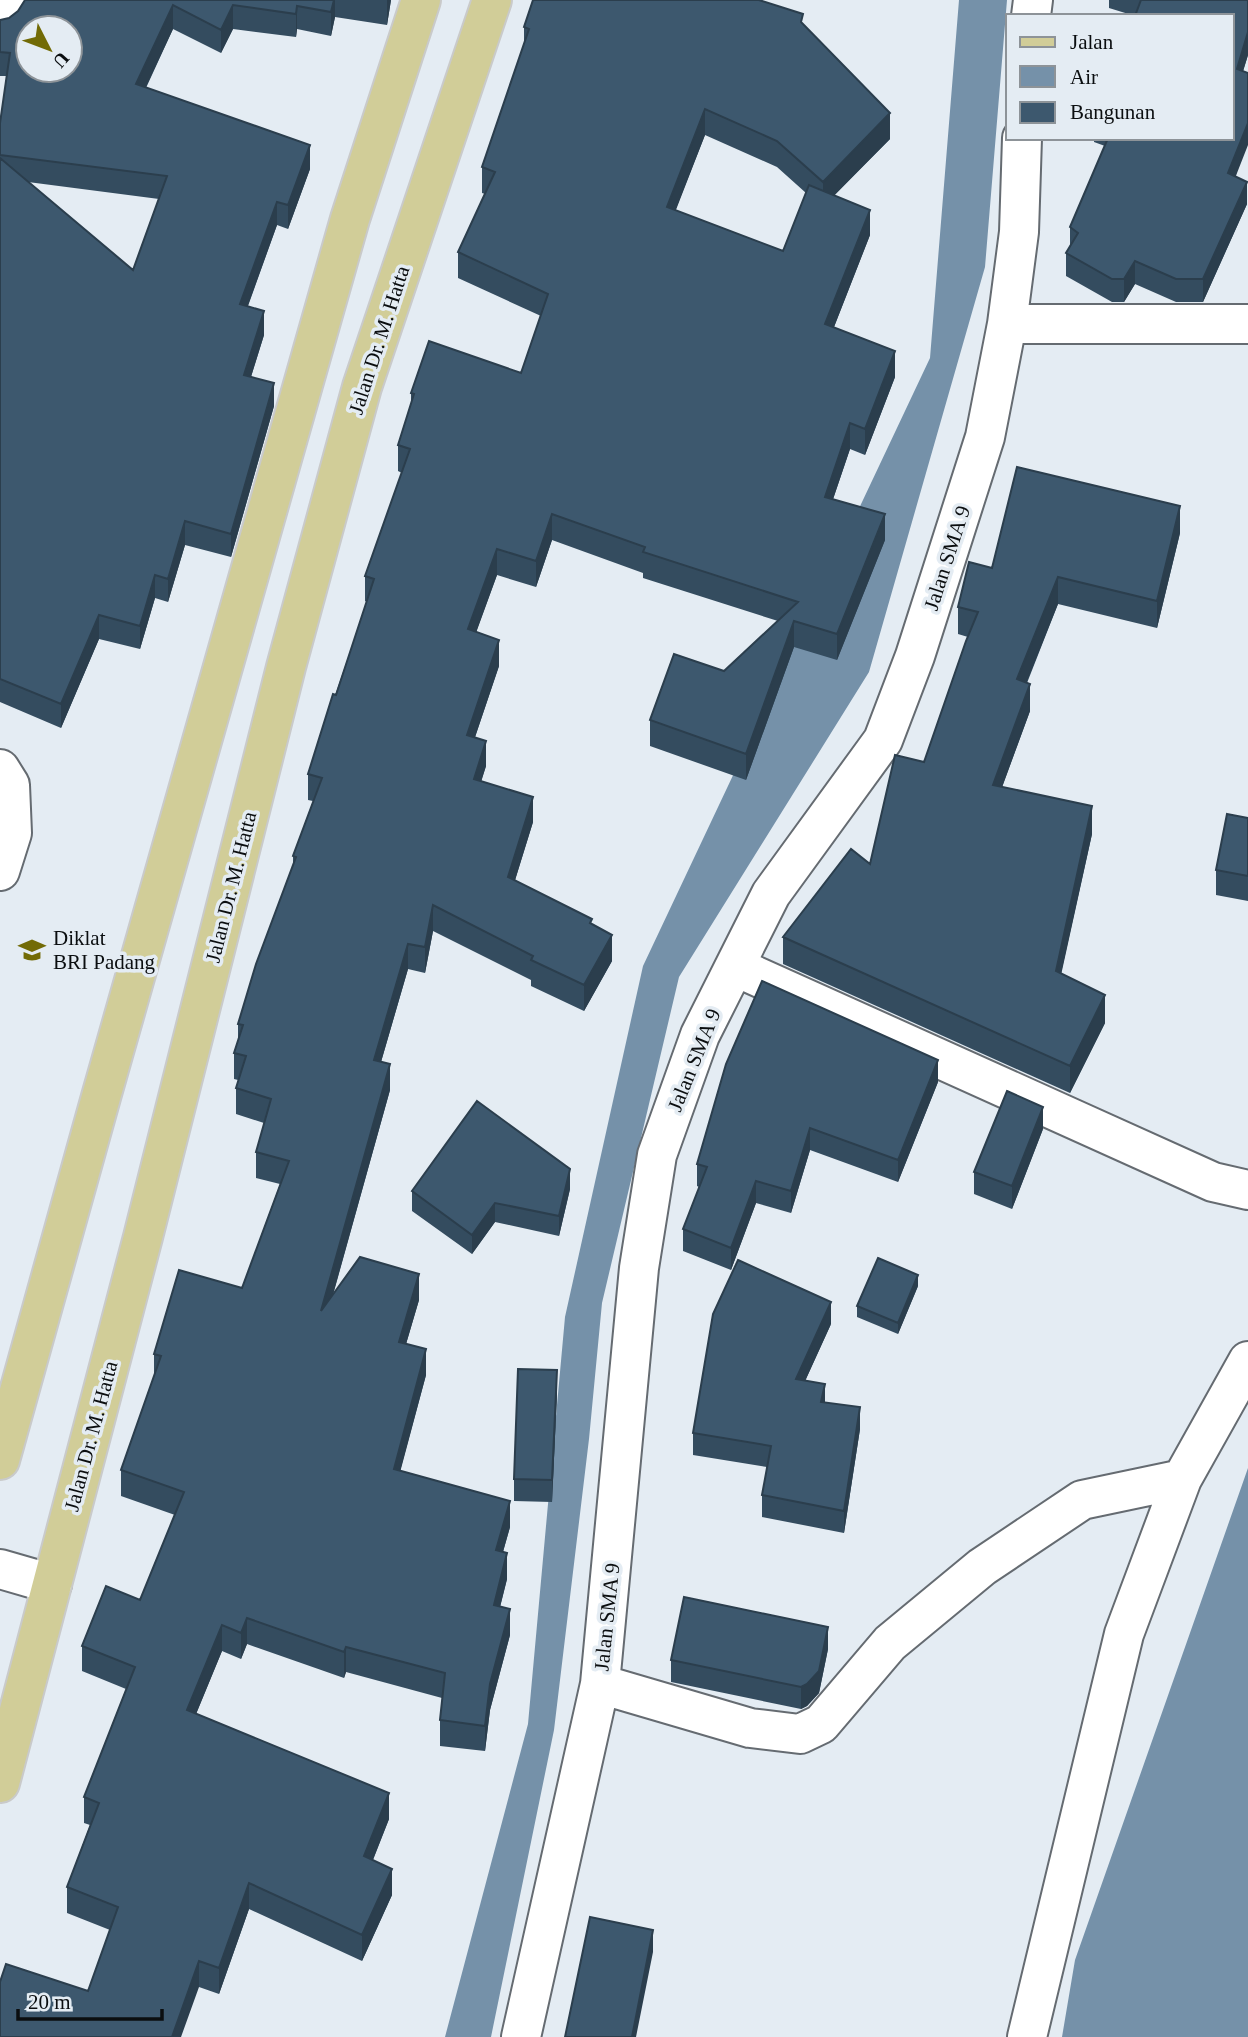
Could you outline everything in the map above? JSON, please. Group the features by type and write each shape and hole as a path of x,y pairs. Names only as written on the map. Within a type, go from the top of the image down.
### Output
{"main road":[{"path":"0,1460 104,1084 351,219 421,0"},
{"name":"Jalan Dr. M. Hatta","path":"0,1783 167,1143 286,667 362,387 492,0"},
{"path":"229,650 286,667"}],"street":[{"path":"0,22 14,0"},
{"name":"Jalan SMA 9","path":"521,2037 600,1684 639,1268 657,1154 700,1035 771,894 883,740 923,632 985,437 1007,324 1019,232 1022,140"},
{"path":"1007,324 1248,324"},
{"path":"0,769 9,785 12,834 0,871"},
{"path":"736,967 1213,1182 1248,1189"},
{"path":"1027,2037 1124,1634 1182,1479 1248,1361"},
{"path":"600,1684 750,1728 800,1734 821,1724 890,1643 982,1567 1082,1500 1182,1479"},
{"path":"0,1569 52,1584"}],"water":[{"path":"959,0 1007,0 985,267 869,672 679,977 602,1303 589,1439 554,1730 491,2037 445,2037 528,1724 565,1317 643,966 930,358"},
{"path":"1248,1468 1248,2037 1062,2037 1075,1960"}],"building":[{"path":"25,0 334,0 331,12 297,6 296,14 233,5 221,30 173,5 136,84 310,145 288,205 277,202 240,304 264,311 244,375 274,383 231,534 185,521 168,579 155,575 140,626 99,615 61,704 0,679 0,158 133,270 167,176 0,155 0,123 10,53 0,52 0,20 14,14 14,84 84,84 84,14 14,14"},
{"path":"533,0 759,0 803,14 801,22 890,113 823,182 777,141 705,109 667,207 783,251 809,185 870,210 825,324 895,351 865,429 850,423 825,497 885,514 837,634 794,621 746,754 650,720 674,654 724,671 798,602 643,552 645,547 552,514 536,561 497,549 468,629 499,640 467,735 486,741 474,779 533,797 508,877 592,919 590,923 612,935 584,985 531,960 533,956 433,905 425,947 408,944 374,1060 390,1064 321,1311 360,1257 419,1274 399,1342 426,1349 394,1469 510,1501 496,1550 507,1553 494,1605 510,1609 490,1684 485,1726 440,1720 445,1673 346,1647 344,1652 247,1618 241,1633 222,1625 187,1710 389,1793 364,1856 392,1869 362,1935 249,1883 219,1968 199,1961 172,2037 0,2037 0,1982 6,1964 88,1991 118,1907 67,1887 99,1803 84,1797 135,1667 82,1646 106,1586 140,1600 184,1492 121,1470 161,1356 154,1354 179,1270 242,1288 289,1161 256,1152 271,1099 236,1088 246,1056 234,1053 243,1025 238,1024 256,964 322,778 308,774 374,579 365,576 410,449 398,445 414,394 411,393 429,341 521,373 548,294 458,252 495,172 482,167 529,29 524,27"},
{"path":"1141,0 1248,0 1248,32 1237,69 1248,73 1248,123 1228,173 1247,182 1203,279 1176,279 1135,261 1124,279 1112,279 1066,253 1078,233 1070,227 1107,140 1234,140 1234,14 1136,14"},
{"path":"1017,467 1180,506 1157,601 1058,577 1017,679 1030,684 993,785 1092,806 1056,971 1105,995 1070,1066 783,937 851,849 870,864 895,755 924,762 978,612 958,607 969,562 992,568"},
{"path":"1227,814 1248,818 1248,876 1216,870"},
{"path":"762,981 938,1060 898,1160 810,1128 791,1191 756,1181 731,1248 683,1229 707,1167 697,1164 726,1064"},
{"path":"1007,1091 1043,1107 1012,1186 974,1172"},
{"path":"477,1101 570,1169 559,1216 495,1203 472,1235 412,1191"},
{"path":"878,1258 918,1275 898,1323 857,1306"},
{"path":"738,1260 831,1302 796,1379 825,1384 821,1402 860,1407 844,1511 762,1495 771,1446 693,1433 713,1314"},
{"path":"518,1369 557,1370 552,1480 514,1479"},
{"path":"684,1597 828,1627 819,1671 801,1687 671,1660"},
{"path":"590,1917 653,1930 632,2037 565,2037"}],"place":[{"name":"Diklat BRI Padang","path":"32,950"}]}
